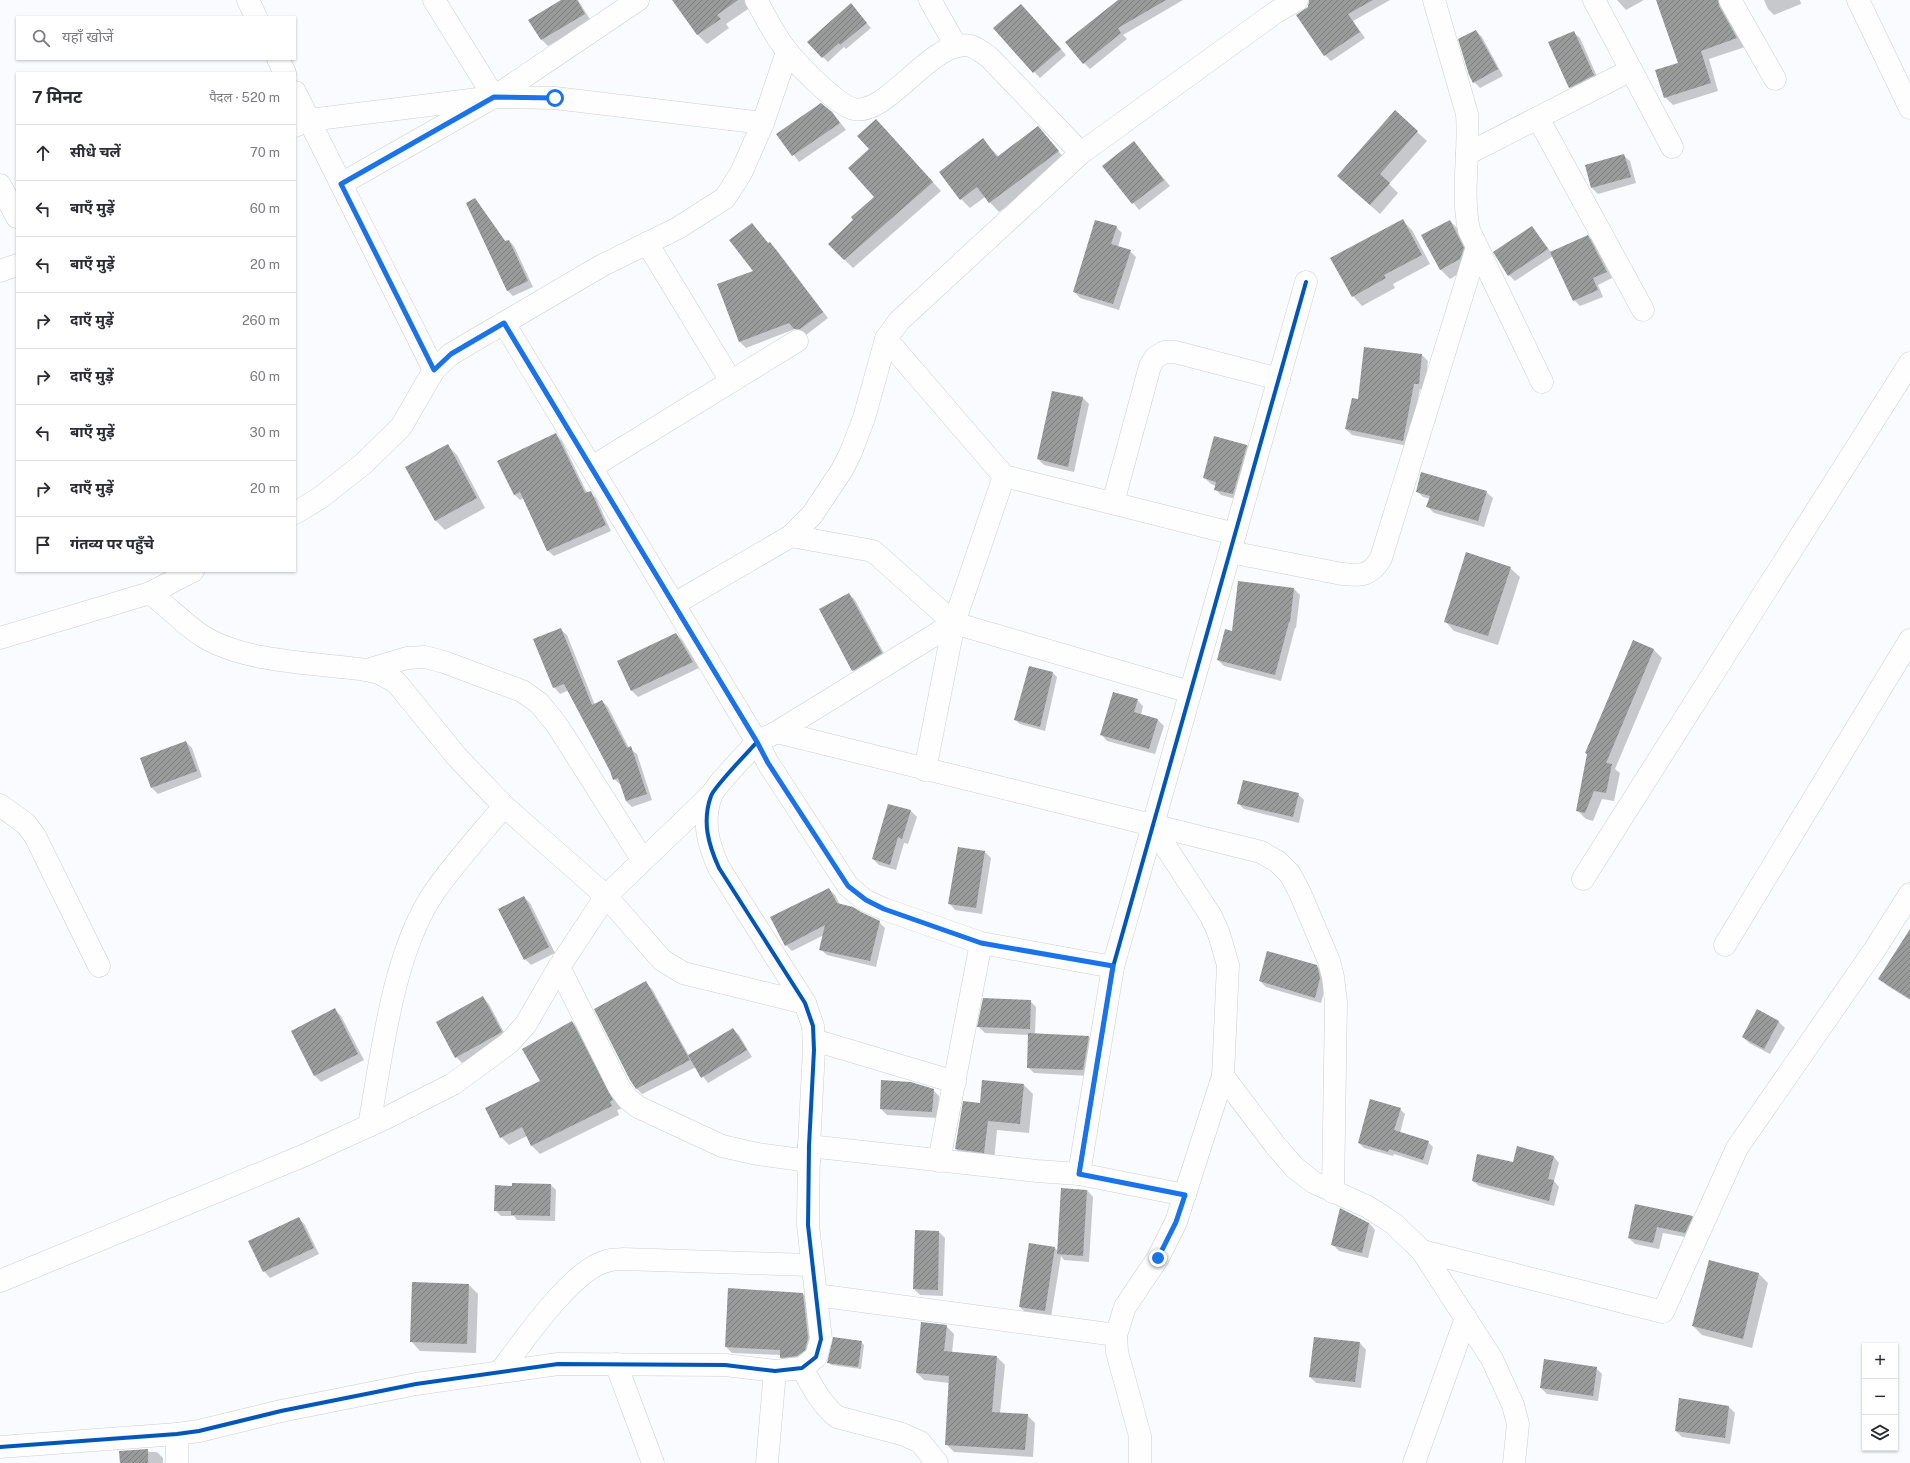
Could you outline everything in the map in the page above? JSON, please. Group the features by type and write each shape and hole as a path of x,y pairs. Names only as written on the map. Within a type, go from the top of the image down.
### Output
{"street":[{"path":"248,0 256,16"},
{"path":"434,0 494,97"},
{"path":"341,184 494,97 638,0"},
{"path":"756,0 787,52 839,102 855,109 874,106 942,52 956,46 972,46 989,57 1081,153"},
{"path":"930,0 956,46"},
{"path":"674,604 791,536 812,515 842,470 851,452 864,418 886,339 899,321 1081,153 1271,6 1297,0"},
{"path":"1434,0 1467,114 1466,214 1469,230 1542,382"},
{"path":"1594,0 1672,147"},
{"path":"1730,0 1775,79"},
{"path":"1860,1 1910,108"},
{"path":"296,512 320,498 363,464 401,427 434,370 451,354 601,266 678,228 725,198 741,173 764,123 787,52"},
{"path":"278,60 284,72"},
{"path":"1467,154 1631,70"},
{"path":"296,96 302,123 341,184 434,370"},
{"path":"302,123 494,97 555,98 764,123"},
{"path":"1538,118 1643,310"},
{"path":"0,185 16,215"},
{"path":"647,243 731,381"},
{"path":"886,339 1004,476 1114,503 1233,543 1342,574 1356,575 1367,573 1375,568 1381,558 1477,246"},
{"path":"0,272 16,265"},
{"path":"1079,1174 1113,966 1306,282"},
{"path":"504,323 592,467 757,742 768,763 848,886 866,900 884,909 981,943 1113,966"},
{"path":"592,467 797,341"},
{"path":"1114,503 1145,380 1155,358 1164,352 1176,352 1279,378"},
{"path":"1583,879 1910,363"},
{"path":"925,770 954,623 1004,476"},
{"path":"791,536 873,551 954,623 1190,692"},
{"path":"0,638 150,593 191,572"},
{"path":"150,593 205,637 238,651 276,659 367,670 379,673 396,682 457,757 504,806 606,896 662,960 683,973 805,1003"},
{"path":"0,1281 305,1155 453,1084 509,1043 526,1024 559,967 606,896 711,795 757,742 777,732 954,623"},
{"path":"1725,945 1910,640"},
{"path":"367,670 407,658 426,658 444,662 522,691 539,703 557,726 642,860"},
{"path":"777,732 925,770 1261,852 1278,862 1290,874 1300,893 1329,961 1334,983 1336,1002 1333,1192"},
{"path":"0,1447 177,1434 199,1431 281,1411 416,1384 558,1364 725,1365 775,1371 802,1368 816,1357 821,1339 808,1225 809,1154 814,1040 813,1026 805,1003 718,868 709,845 706,824 711,795"},
{"path":"0,805 17,817 35,836 99,966"},
{"path":"368,1126 392,1002 408,942 435,891 504,806"},
{"path":"1140,1463 1140,1436 1117,1352 1116,1335 1125,1307 1158,1258 1176,1222 1223,1076 1228,964 1211,916 1152,826"},
{"path":"1422,1252 1663,1312 1737,1148 1870,955 1910,894"},
{"path":"939,1160 981,943"},
{"path":"559,967 619,1087 628,1098 638,1107 722,1146 757,1154 809,1154 939,1160 1079,1174 1185,1195"},
{"path":"814,1040 955,1082"},
{"path":"1223,1076 1275,1145 1294,1167 1313,1182 1368,1207 1382,1216 1394,1224 1422,1252 1492,1358 1514,1405 1518,1424 1514,1463"},
{"path":"500,1372 551,1305 590,1269 606,1261 622,1259 812,1265"},
{"path":"816,1295 1116,1335"},
{"path":"1414,1463 1466,1318"},
{"path":"616,1364 653,1463"},
{"path":"802,1368 816,1394 829,1410 838,1416 902,1434 920,1442 937,1463"},
{"path":"767,1463 775,1371"},
{"path":"177,1434 177,1463"}],"building":[{"path":"561,0 577,0 585,14 541,40 528,20"},
{"path":"672,0 738,0 717,15 721,19 697,35"},
{"path":"1118,0 1166,0 1118,28 1121,33 1083,64 1065,42"},
{"path":"1309,0 1373,0 1348,14 1360,32 1324,56 1296,15 1308,7"},
{"path":"1656,0 1718,0 1719,6 1737,38 1701,51 1711,83 1664,98 1655,70 1678,63"},
{"path":"851,3 867,23 840,45 839,43 822,58 807,42"},
{"path":"1021,4 1061,49 1033,73 993,28"},
{"path":"1476,30 1498,69 1473,83 1469,75 1458,39"},
{"path":"1574,31 1594,75 1569,88 1548,42"},
{"path":"821,103 832,112 840,123 792,156 776,134"},
{"path":"1395,110 1418,131 1380,174 1390,183 1370,205 1337,176"},
{"path":"876,119 933,182 844,260 828,244 853,220 851,217 874,197 848,168 869,149 857,136"},
{"path":"1038,126 1059,151 989,203 977,187 960,200 939,172 983,138 997,157"},
{"path":"1134,141 1164,180 1132,204 1102,166"},
{"path":"1624,154 1631,177 1591,188 1585,165"},
{"path":"475,198 505,241 509,240 528,281 507,291 466,203"},
{"path":"1403,219 1422,255 1384,275 1386,278 1352,297 1330,258"},
{"path":"1095,220 1117,226 1111,244 1131,250 1113,304 1073,292"},
{"path":"1450,220 1464,248 1460,259 1440,270 1421,235"},
{"path":"752,223 768,243 770,242 823,312 800,329 794,329 789,323 739,342 717,284 753,271 729,240"},
{"path":"1532,226 1548,249 1508,276 1493,252"},
{"path":"1588,235 1607,272 1593,278 1598,290 1573,301 1550,252"},
{"path":"1364,347 1422,354 1419,384 1414,384 1403,441 1345,429 1352,398 1358,399"},
{"path":"1052,391 1083,397 1068,467 1037,459"},
{"path":"556,433 585,493 591,491 606,525 547,551 520,492 514,495 497,461"},
{"path":"1214,436 1247,445 1233,494 1214,490 1216,482 1203,478"},
{"path":"448,444 477,498 435,521 405,467"},
{"path":"1421,472 1487,491 1478,521 1426,507 1430,496 1416,492"},
{"path":"1466,552 1511,567 1488,636 1444,622"},
{"path":"1238,581 1294,588 1290,622 1275,675 1217,660 1225,629 1232,631"},
{"path":"849,593 882,653 852,671 819,609"},
{"path":"561,628 592,705 602,700 627,748 631,746 647,794 626,801 618,778 613,780 610,771 564,684 553,688 533,639"},
{"path":"676,633 693,662 631,691 617,661"},
{"path":"1633,640 1654,649 1606,763 1612,764 1606,793 1594,791 1585,813 1576,811 1587,754 1585,753"},
{"path":"1029,666 1053,672 1040,727 1014,720"},
{"path":"1113,692 1138,699 1134,712 1158,719 1149,749 1100,735"},
{"path":"186,741 197,771 151,788 140,758"},
{"path":"1243,780 1299,793 1293,817 1237,804"},
{"path":"888,804 911,810 902,839 898,837 890,865 872,859"},
{"path":"958,847 985,851 976,908 948,904"},
{"path":"829,888 837,903 853,907 880,921 870,961 819,950 825,925 785,946 770,917"},
{"path":"524,896 549,947 524,960 498,909"},
{"path":"1910,929 1910,999 1878,979"},
{"path":"1267,951 1317,965 1320,978 1315,998 1259,981"},
{"path":"646,981 690,1060 636,1089 594,1009"},
{"path":"483,996 502,1032 455,1058 436,1022"},
{"path":"983,998 1031,1000 1030,1029 977,1027"},
{"path":"335,1008 358,1054 314,1076 291,1031"},
{"path":"1757,1009 1779,1021 1764,1049 1742,1037"},
{"path":"572,1021 613,1100 610,1102 612,1106 531,1146 522,1127 500,1138 485,1108 540,1081 522,1049"},
{"path":"733,1028 747,1050 701,1078 688,1055"},
{"path":"1028,1033 1089,1036 1083,1070 1027,1068"},
{"path":"881,1080 911,1082 934,1089 932,1112 880,1109"},
{"path":"982,1080 1024,1084 1020,1124 988,1121 984,1153 955,1149 963,1101 980,1103"},
{"path":"1370,1099 1401,1108 1394,1130 1429,1141 1423,1160 1389,1149 1388,1152 1358,1143"},
{"path":"1517,1146 1554,1156 1548,1179 1554,1180 1549,1201 1472,1181 1477,1154 1513,1162"},
{"path":"512,1183 551,1184 550,1216 511,1215 511,1211 494,1211 495,1185 512,1186"},
{"path":"1061,1188 1087,1190 1083,1256 1057,1254"},
{"path":"1635,1204 1693,1216 1685,1233 1657,1227 1653,1243 1628,1238"},
{"path":"1340,1208 1369,1223 1362,1253 1331,1245"},
{"path":"299,1217 314,1248 263,1272 248,1241"},
{"path":"915,1230 939,1231 938,1290 913,1289"},
{"path":"1029,1243 1055,1247 1045,1311 1019,1307"},
{"path":"1709,1260 1759,1273 1743,1339 1692,1326"},
{"path":"412,1282 469,1284 467,1344 410,1342"},
{"path":"728,1288 803,1293 808,1338 805,1350 797,1356 780,1358 780,1350 725,1347"},
{"path":"921,1322 947,1325 944,1351 997,1356 992,1412 1028,1414 1025,1450 945,1445 949,1376 916,1373"},
{"path":"833,1337 862,1341 858,1367 827,1363"},
{"path":"1314,1337 1360,1342 1355,1382 1309,1377"},
{"path":"1544,1359 1597,1367 1593,1396 1540,1388"},
{"path":"1679,1398 1729,1406 1725,1438 1675,1431"},
{"path":"148,1449 148,1463 120,1463 119,1451"}],"cycle path":[{"path":"1079,1174 1113,967 1306,282"},
{"path":"0,1447 177,1434 199,1431 281,1411 416,1384 558,1364 725,1365 775,1371 802,1368 816,1357 821,1339 808,1225 809,1146 814,1050 813,1026 805,1003 719,868 709,841 707,823 708,805 713,792 757,742 504,323"}],"route":[{"path":"555,98 523,96 494,97 341,184 434,370 451,354 504,323 592,467 757,742 768,763 848,886 866,900 884,909 981,943 1113,966 1079,1174 1185,1195 1176,1222 1158,1258"}]}
